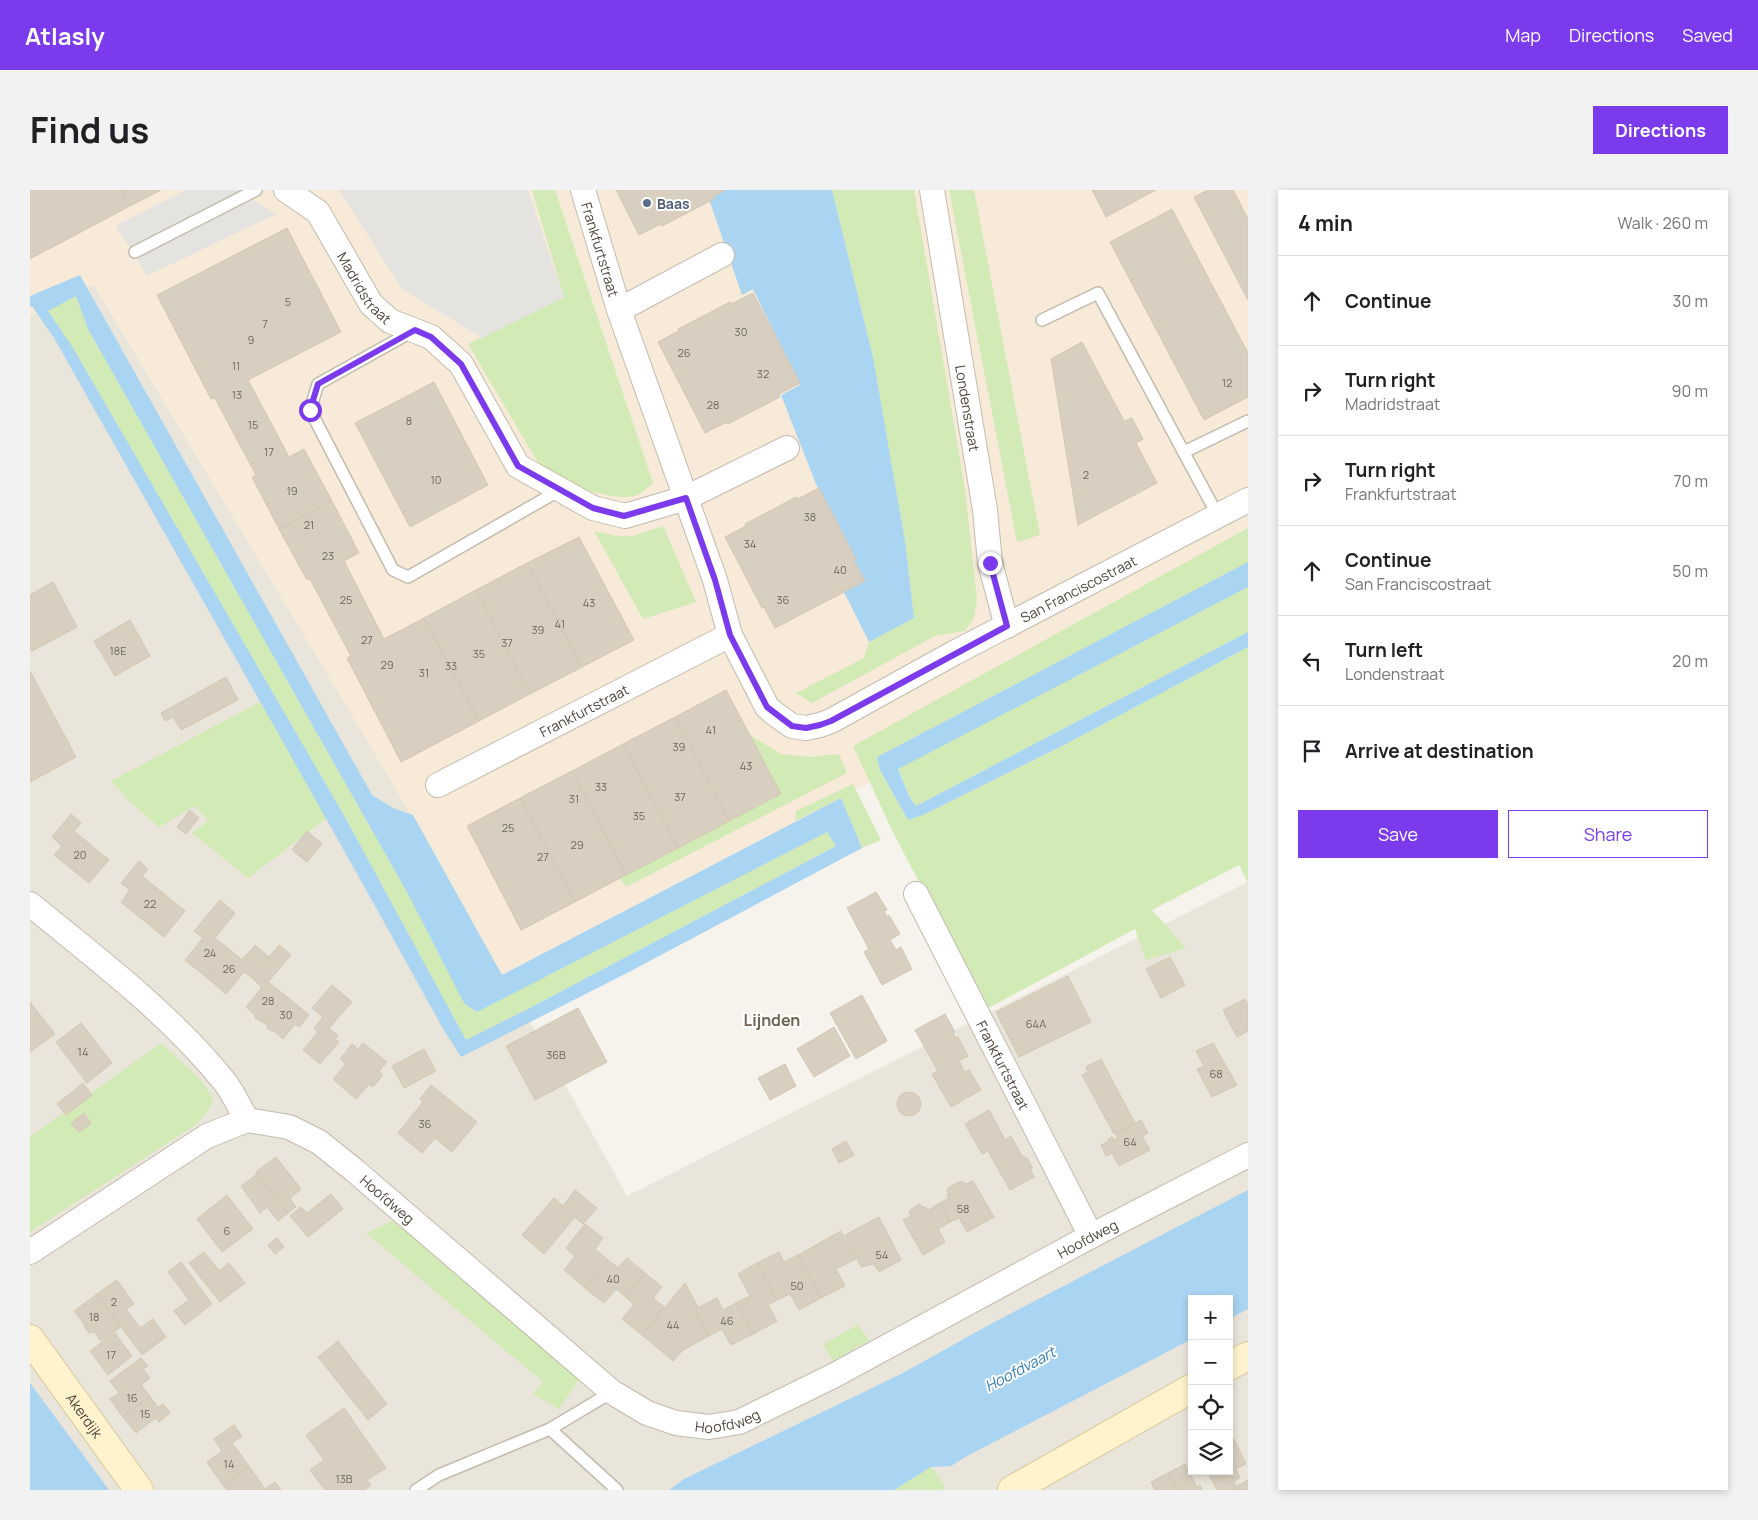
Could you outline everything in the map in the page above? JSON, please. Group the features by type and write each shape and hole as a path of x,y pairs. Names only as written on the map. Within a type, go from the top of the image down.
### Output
{"street":[{"name":"Madridstraat","path":"286,190 318,212 371,304 390,321 431,337 461,364 518,466 593,508 624,516 686,498"},
{"name":"Frankfurtstraat","path":"583,190 619,310 715,580 730,635 767,707 775,714 792,726 806,728 831,721"},
{"name":"Londenstraat","path":"932,190 985,510 990,563 1007,626"},
{"name":"Frankfurtstraat","path":"619,310 722,256"},
{"path":"686,498 787,448"},
{"name":"San Franciscostraat","path":"831,721 1007,626 1248,500"},
{"name":"Frankfurtstraat","path":"438,785 730,635"},
{"name":"Frankfurtstraat","path":"916,894 1091,1236"},
{"path":"30,904 172,1024 224,1082 247,1120 207,1136 30,1252"},
{"name":"Hoofdweg","path":"247,1120 289,1127 319,1142 430,1234 612,1392 646,1413 676,1423 708,1427 739,1422 833,1376 1091,1236 1248,1155"},
{"name":"Akerdijk","path":"30,1339 139,1490"},
{"path":"1233,1364 1248,1356"},
{"path":"1012,1490 1188,1390"}],"lane":[{"path":"135,252 256,190"},
{"path":"1042,320 1098,293 1218,516"},
{"path":"415,330 318,384 310,410 393,570 408,577 560,490"},
{"path":"1184,452 1248,421"},
{"path":"416,1490 439,1475 550,1429 612,1392"},
{"path":"550,1429 618,1490"}],"shaded area":[{"path":"30,190 1248,190 1248,575 841,798 502,975 389,777 94,285 30,316"},
{"path":"186,190 237,190 276,214 147,276 115,226"},
{"path":"339,190 528,190 564,297 482,338 402,289"},
{"path":"94,284 389,777 524,1011 627,1196 1248,882 1248,1490 40,1490 30,1476 30,316"}],"green space":[{"path":"532,190 555,190 653,483 637,495 617,497 605,495 578,487 547,471 537,461 468,344 564,297"},
{"path":"832,190 914,190 965,489 977,600 974,618 965,631 935,636 812,703 796,693 864,658 869,642 914,618 905,541 873,357"},
{"path":"949,190 974,190 1040,535 1017,542"},
{"path":"76,295 88,329 407,892 464,1003 476,1012 827,832 836,846 466,1040 346,819 73,348 48,311"},
{"path":"663,526 696,602 643,619 594,531 616,536 633,536"},
{"path":"1248,528 1248,562 877,757 880,770 908,820 923,815 1064,745 1248,647 1248,883 1239,865 1152,910 1186,948 1146,960 1135,929 985,1010 891,828 853,746"},
{"path":"1248,587 1248,632 916,806 909,796 898,768"},
{"path":"260,702 329,814 327,818 248,878 192,833 208,821 195,806 159,827 130,802 111,781"},
{"path":"750,735 781,754 810,757 839,754 847,773 626,887 620,878 780,794"},
{"path":"853,784 881,840 862,848 841,798 795,821 796,811"},
{"path":"161,1043 201,1080 213,1099 208,1111 197,1124 30,1232 30,1137"},
{"path":"392,1221 463,1276 580,1378 559,1409 533,1394 543,1382 366,1233"},
{"path":"858,1325 869,1340 833,1361 823,1344"},
{"path":"931,1467 945,1486 942,1490 894,1490"}],"water":[{"path":"725,190 832,190 873,357 905,541 914,618 869,642 843,590 863,580 816,484 781,395 800,385 753,289 742,295 709,199"},
{"path":"80,275 372,795 393,808 413,815 502,975 841,798 862,848 629,972 461,1057 442,1027 298,768 54,338 32,306 30,307 30,296","holes":["76,296 88,329 407,892 464,1003 477,1012 827,832 836,846 466,1040 346,819 73,348 48,311"]},
{"path":"1248,562 1248,587 898,769 909,796 916,806 1248,632 1248,647 1064,745 923,815 908,820 880,770 877,757"},
{"name":"Hoofdvaart","path":"1248,1190 1248,1309 1233,1317 1233,1295 1188,1295 1188,1341 951,1466 931,1467 894,1490 669,1490 684,1479 903,1373 985,1327"},
{"path":"30,1383 109,1490 30,1490"}],"building":[{"path":"30,190 121,190 130,206 30,259"},
{"path":"121,190 161,190 130,206"},
{"path":"616,190 725,190 713,197 714,199 662,226 661,224 639,235"},
{"path":"1092,190 1156,190 1106,217"},
{"path":"1208,190 1233,190 1248,219 1248,300 1194,197"},
{"path":"1172,209 1248,353 1248,397 1204,420 1110,242"},
{"path":"287,228 341,332 248,380 269,419 235,436 215,398 211,399 157,295"},
{"path":"753,293 800,383 779,394 780,397 728,424 727,422 705,433 658,342 679,331 678,329 730,302 731,304"},
{"path":"1082,342 1124,421 1132,418 1143,439 1136,443 1157,483 1078,525 1051,359"},
{"path":"434,382 488,485 410,527 355,423"},
{"path":"269,419 289,457 304,449 332,501 279,529 252,477 256,475 235,436"},
{"path":"819,488 856,559 854,560 865,581 775,628 764,607 762,608 725,537 746,526 745,524 796,497 798,499"},
{"path":"332,501 359,553 344,561 384,639 424,618 479,721 401,762 347,658 351,656 310,579 307,580 279,529"},
{"path":"579,537 634,640 582,667 527,563"},
{"path":"527,563 582,667 530,694 476,590"},
{"path":"53,582 77,627 32,651 30,648 30,595"},
{"path":"476,590 530,694 479,721 424,618"},
{"path":"130,620 150,656 115,676 94,641"},
{"path":"30,671 76,757 30,782"},
{"path":"226,677 238,700 181,730 173,717 165,721 161,713"},
{"path":"726,690 781,794 729,821 675,717"},
{"path":"675,717 729,821 678,848 623,744"},
{"path":"623,744 678,848 626,875 572,771"},
{"path":"572,771 626,875 575,902 520,798"},
{"path":"520,798 575,902 521,930 467,826"},
{"path":"190,810 199,818 186,834 177,827"},
{"path":"71,814 81,823 74,831 109,860 89,883 54,855 62,846 52,837"},
{"path":"307,831 322,844 307,862 292,850"},
{"path":"139,861 148,869 142,876 185,911 164,937 121,902 130,890 121,883"},
{"path":"876,892 887,910 884,911 887,917 889,915 900,934 890,940 896,950 901,947 912,969 882,985 864,952 869,949 847,908"},
{"path":"220,900 235,913 215,938 229,949 206,977 185,960 203,938 194,931"},
{"path":"255,945 269,957 252,978 244,972 226,994 206,977 229,949 242,960"},
{"path":"279,945 291,955 268,982 286,996 264,1023 255,1018 255,1015 246,1007 262,987 252,978"},
{"path":"1170,957 1185,985 1161,998 1146,969"},
{"path":"1068,976 1091,1022 1019,1057 996,1012"},
{"path":"332,985 352,1002 329,1028 338,1036 335,1039 339,1042 320,1064 303,1050 318,1032 314,1028 323,1017 312,1008"},
{"path":"862,995 887,1041 856,1059 830,1013"},
{"path":"286,996 309,1015 299,1027 295,1024 283,1039 267,1028 267,1025 264,1023"},
{"path":"1245,999 1248,1005 1248,1031 1237,1037 1223,1010"},
{"path":"30,1002 55,1034 30,1052"},
{"path":"578,1008 607,1062 535,1100 506,1046"},
{"path":"945,1014 955,1032 953,1033 956,1038 958,1037 968,1056 959,1061 965,1072 969,1070 981,1090 951,1107 932,1074 938,1071 915,1030"},
{"path":"81,1023 112,1063 87,1083 56,1042"},
{"path":"834,1027 850,1056 814,1077 797,1049"},
{"path":"363,1043 387,1062 379,1071 383,1075 373,1087 369,1084 356,1099 333,1079 346,1064 340,1059 352,1044 358,1049"},
{"path":"1213,1043 1237,1085 1212,1097 1197,1069 1204,1066 1196,1051"},
{"path":"424,1049 436,1071 404,1088 392,1066"},
{"path":"1101,1059 1135,1123 1114,1134 1082,1075 1088,1072 1086,1067"},
{"path":"785,1064 796,1086 770,1100 758,1078"},
{"path":"83,1083 92,1095 66,1115 57,1104"},
{"path":"431,1085 477,1122 452,1152 435,1138 422,1153 398,1133 423,1102 420,1099"},
{"path":"909,1092 914,1093 920,1099 920,1109 914,1115 909,1116 904,1115 898,1109 897,1104 898,1099 904,1093"},
{"path":"989,1110 1005,1140 1011,1136 1022,1156 1027,1158 1032,1167 1031,1171 1034,1177 1010,1190 988,1151 982,1154 965,1124"},
{"path":"84,1113 91,1123 79,1132 71,1123"},
{"path":"1141,1120 1148,1133 1142,1136 1150,1150 1119,1166 1112,1153 1106,1156 1101,1145 1112,1137 1114,1140 1118,1138 1116,1134"},
{"path":"846,1141 854,1155 839,1163 832,1149"},
{"path":"276,1157 301,1189 290,1198 296,1207 288,1213 256,1172"},
{"path":"257,1174 288,1213 278,1221 267,1207 260,1213 241,1186"},
{"path":"961,1181 966,1184 973,1181 994,1217 967,1232 959,1218 950,1222 940,1203 949,1198 947,1195 949,1194 948,1188"},
{"path":"575,1190 597,1208 583,1224 575,1217 544,1254 522,1235 554,1198 563,1206"},
{"path":"331,1194 343,1209 308,1237 290,1216 301,1207 307,1213"},
{"path":"227,1195 253,1229 222,1252 197,1219"},
{"path":"940,1203 950,1222 938,1229 945,1242 923,1255 903,1220 911,1216 910,1210 919,1204 924,1208 926,1207 927,1211"},
{"path":"879,1217 901,1260 879,1272 874,1264 861,1267 845,1235"},
{"path":"585,1224 603,1238 595,1249 608,1260 585,1288 564,1270 575,1256 566,1248"},
{"path":"841,1231 856,1259 836,1269 845,1286 821,1298 798,1255"},
{"path":"277,1238 284,1247 275,1254 268,1245"},
{"path":"204,1252 219,1271 229,1263 245,1283 220,1302 189,1263"},
{"path":"779,1252 784,1262 798,1255 821,1298 799,1310 790,1294 777,1300 757,1263"},
{"path":"627,1258 645,1273 626,1297 616,1289 604,1303 585,1288 608,1260 618,1268"},
{"path":"181,1262 212,1304 185,1325 174,1311 189,1300 168,1272"},
{"path":"757,1263 777,1300 768,1305 777,1321 753,1334 736,1303 750,1296 738,1274"},
{"path":"645,1273 662,1287 653,1298 664,1307 642,1335 622,1319 634,1305 626,1297"},
{"path":"117,1280 134,1304 126,1309 140,1328 153,1319 166,1337 142,1355 97,1294"},
{"path":"685,1283 698,1307 695,1309 709,1336 683,1350 673,1361 642,1335"},
{"path":"97,1294 121,1327 101,1341 94,1332 89,1333 74,1311"},
{"path":"717,1298 723,1310 736,1303 753,1334 731,1345 722,1329 709,1336 695,1309"},
{"path":"115,1333 132,1356 108,1375 90,1351"},
{"path":"338,1341 387,1404 368,1420 318,1357"},
{"path":"141,1358 148,1366 143,1369 150,1378 141,1385 150,1396 123,1417 110,1399 119,1393 110,1381"},
{"path":"150,1396 158,1408 163,1404 170,1413 159,1422 156,1418 136,1433 123,1417"},
{"path":"344,1408 386,1468 367,1480 371,1485 365,1490 325,1490 310,1470 324,1460 306,1435"},
{"path":"234,1425 242,1436 232,1443 249,1466 223,1485 207,1462 222,1451 214,1439"},
{"path":"1233,1439 1246,1464 1236,1469 1240,1478 1234,1481 1231,1475 1233,1475"},
{"path":"1185,1464 1188,1475 1191,1475 1197,1487 1200,1485 1202,1490 1177,1490 1168,1473"},
{"path":"249,1466 265,1489 275,1482 281,1490 227,1490 223,1485"},
{"path":"1168,1473 1177,1490 1155,1490 1151,1482"},
{"path":"1209,1475 1231,1475 1238,1490 1217,1490"},
{"path":"1248,1480 1248,1490 1238,1490 1237,1486"}],"place":[{"name":"Baas","path":"647,203"}],"district":[{"name":"Lijnden","path":"772,1020"}],"route":[{"path":"310,410 318,384 415,330 431,337 461,364 518,466 593,508 624,516 686,498 715,580 730,635 767,707 784,722 792,726 806,728 831,721 1007,626 990,563"}]}
